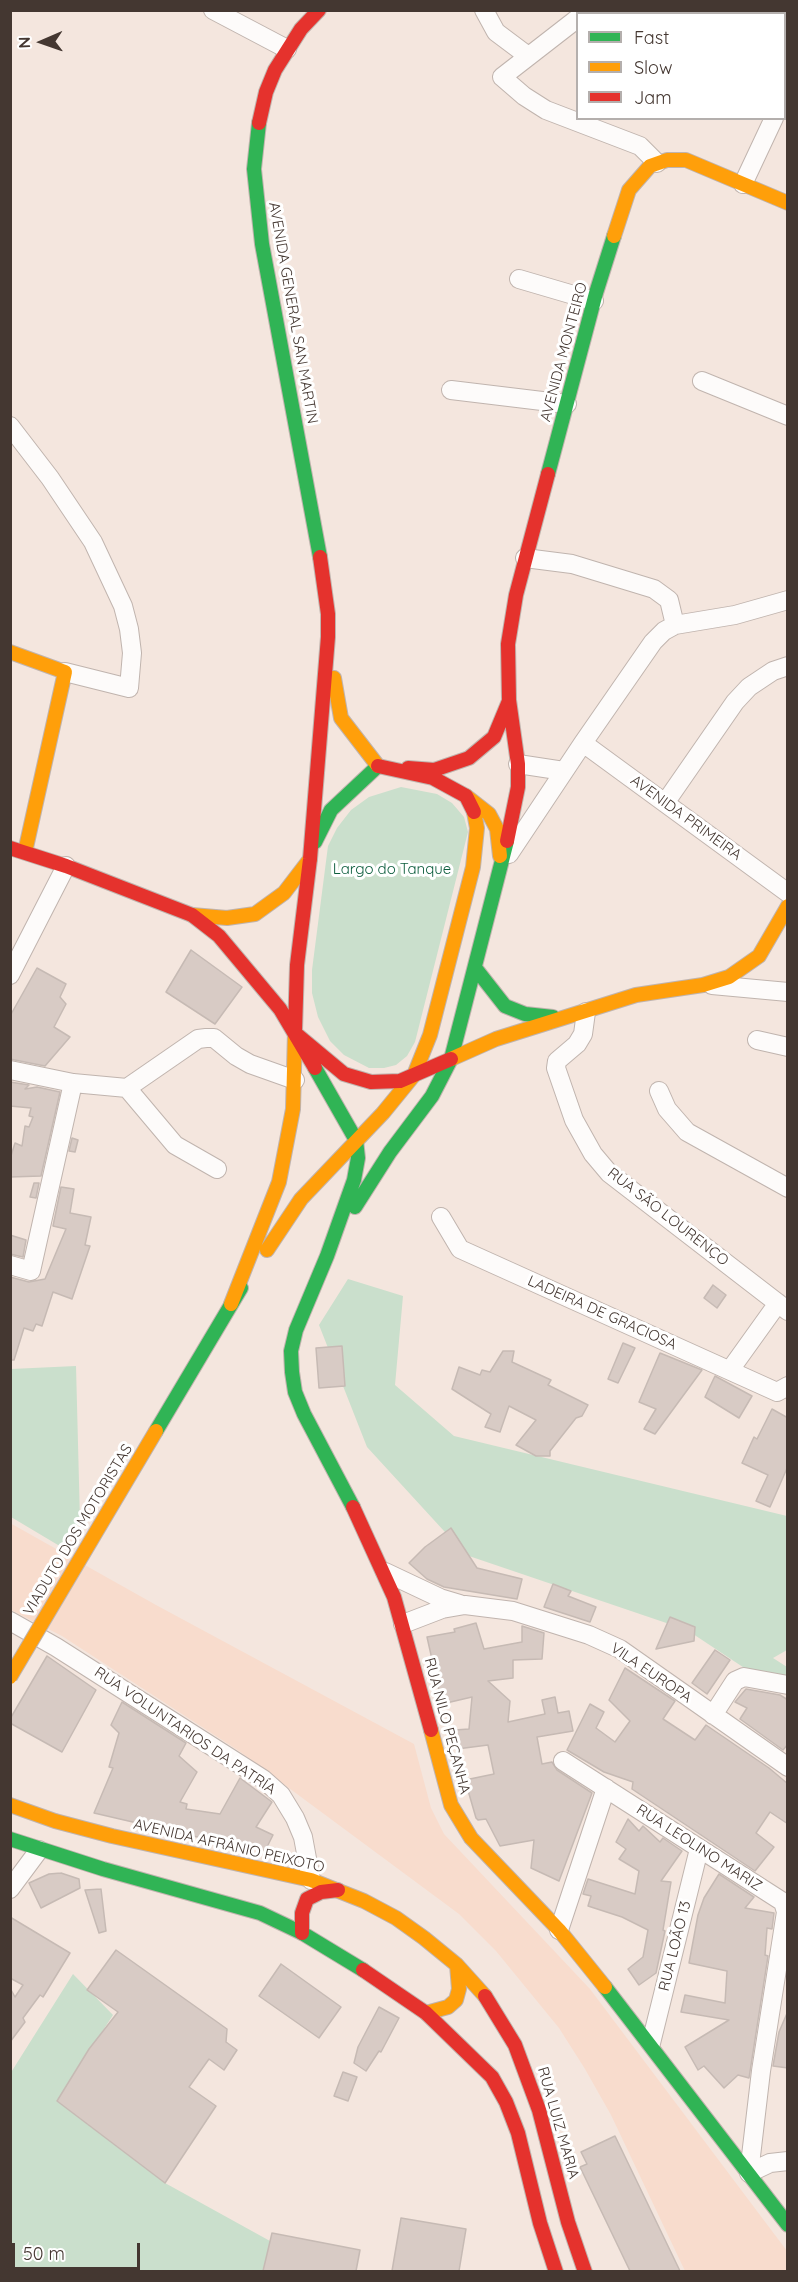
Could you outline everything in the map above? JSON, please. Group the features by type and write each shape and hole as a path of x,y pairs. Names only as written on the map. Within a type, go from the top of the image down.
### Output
{"main road":[{"name":"AVENIDA GENERAL SAN MARTIN","path":"310,859 328,614 314,518 256,201 255,152 260,112 275,70 287,49 318,11"},
{"path":"657,162 686,160 788,203"},
{"name":"AVENIDA MONTEIRO","path":"509,700 509,634 525,558 594,301 629,190 638,177 657,162"},
{"name":"AVENIDA GENERAL SAN MARTIN","path":"328,637 341,718 351,734 378,766"},
{"path":"10,652 64,672 15,847 192,915 227,918 255,914 284,893 310,859"},
{"path":"231,1304 279,1182 289,1132 295,1080 297,965 310,859 316,838 331,810 378,766 434,770 469,758 494,736 509,700"},
{"path":"451,1059 476,969 513,817 518,764 509,700"},
{"path":"494,736 515,737"},
{"path":"378,766 433,778 466,796 489,814 497,829 500,874"},
{"path":"231,1304 301,1199 414,1075 430,1035 477,846 475,814 466,796"},
{"path":"296,1034 345,1074 384,1083 414,1075 496,1039 636,995 704,985 729,977 759,956 788,906"},
{"path":"192,915 219,936 234,952 296,1034 356,1140"},
{"path":"476,969 505,1006 507,1023 496,1039"},
{"path":"505,1006 535,1017 565,1017"},
{"name":"RUA NILO PEÇANHA","path":"327,1256 370,1182 432,1096 451,1059"},
{"name":"RUA NILO PEÇANHA","path":"356,1140 358,1158 354,1180 327,1256 296,1330 291,1351 296,1392 385,1572 402,1624 451,1805 471,1838 559,1930 651,2043 788,2225"},
{"name":"VIADUTO DOS MOTORISTAS","path":"10,1677 231,1304"},
{"name":"AVENIDA AFRÂNIO PEIXOTO","path":"10,1805 55,1821 112,1836 311,1880 338,1890 396,1918 457,1965"},
{"path":"10,1839 39,1850 250,1910 302,1933 385,1984 426,2013 492,2077 506,2102 518,2133 540,2223 556,2271"},
{"path":"302,1933 302,1913 307,1899 321,1892 338,1890"},
{"path":"426,2013 448,2007 456,2000 459,1989 457,1965"},
{"name":"RUA LUIZ MARIA","path":"457,1965 483,1993 499,2016 527,2071 568,2222 585,2271"}],"street":[{"path":"213,10 287,49"},
{"path":"484,10 496,32 528,56"},
{"path":"576,20 502,77 524,96 546,110 640,146 657,162"},
{"path":"743,184 773,120"},
{"path":"519,279 594,301"},
{"path":"702,381 788,416"},
{"path":"451,390 567,404"},
{"path":"10,426 76,515 112,580 129,629 132,653 129,688 64,672"},
{"path":"525,558 572,564 654,589 669,600 675,625"},
{"path":"500,874 514,846 653,642 675,625 735,615 788,600"},
{"path":"665,803 735,702 773,671 788,666"},
{"name":"AVENIDA PRIMEIRA","path":"583,743 788,893"},
{"path":"518,764 564,771"},
{"path":"10,975 66,866"},
{"path":"704,985 788,992"},
{"name":"RUA SÃO LOURENÇO","path":"585,1012 583,1034 576,1044 557,1061 556,1068 574,1120 593,1154 609,1173 783,1307"},
{"path":"10,1070 73,1083 127,1088 198,1040 214,1038 250,1064 295,1080"},
{"path":"757,1040 788,1047"},
{"path":"10,1265 32,1271 73,1083"},
{"path":"127,1088 175,1145 217,1169"},
{"path":"659,1091 667,1109 687,1132 788,1188"},
{"name":"LADEIRA DE GRACIOSA","path":"441,1217 460,1249 730,1370 782,1389"},
{"path":"730,1370 783,1307"},
{"name":"VILA EUROPA","path":"385,1572 440,1599 465,1605 513,1611 589,1635 620,1649 788,1767"},
{"name":"VILA EUROPA","path":"402,1624 442,1609 465,1605"},
{"name":"RUA VOLUNTARIOS DA PATRÍA","path":"10,1622 75,1659 263,1779 281,1795 295,1818 303,1837 311,1880"},
{"path":"713,1715 735,1681 744,1677 788,1685"},
{"name":"RUA LEOLINO MARIZ","path":"563,1761 783,1902 786,1911 783,1964"},
{"path":"559,1930 606,1788"},
{"name":"RUA LOÃO 13","path":"651,2043 699,1849"},
{"path":"10,1889 39,1850"},
{"path":"750,2173 760,2071 783,1964"},
{"path":"750,2173 771,2163 788,2161"}],"shaded area":[{"path":"10,1523 156,1605 414,1744 431,1808 444,1834 590,1989 787,2251 787,2271 685,2271 611,2115 585,2069 559,2028 496,1951 459,1914 239,1751 62,1636 11,1610"}],"green space":[{"name":"Largo do Tanque","path":"401,787 437,794 452,803 464,817 468,832 415,1042 407,1056 396,1065 369,1068 344,1055 330,1041 318,1017 312,993 312,970 328,846 337,828 351,810 369,797"},
{"path":"348,1279 403,1296 395,1385 454,1436 787,1516 787,1650 773,1658 787,1667 787,1693 764,1681 687,1630 466,1555 367,1447 319,1325"},
{"path":"76,1366 80,1521 63,1548 11,1517 11,1369"},
{"path":"73,1974 113,2015 57,2101 165,2183 270,2241 263,2271 11,2271 10,2074"}],"building":[{"path":"191,950 242,987 215,1024 166,992"},
{"path":"37,968 66,984 60,997 66,1004 54,1027 70,1037 45,1066 10,1059 10,1016"},
{"path":"10,1082 29,1085 25,1089 37,1087 60,1092 41,1176 10,1177 10,1159 15,1143 22,1146 25,1126 29,1127 33,1117 29,1116 31,1108 10,1106"},
{"path":"72,1138 78,1140 75,1152 69,1151"},
{"path":"34,1183 39,1183 36,1198 30,1197"},
{"path":"61,1187 74,1189 70,1213 91,1217 85,1245 90,1246 72,1299 53,1292 42,1326 36,1324 33,1331 24,1328 14,1360 10,1360 10,1277 29,1282 45,1279 66,1229 53,1226"},
{"path":"10,1235 26,1240 23,1257 10,1254"},
{"path":"713,1285 726,1295 717,1308 704,1298"},
{"path":"623,1343 635,1348 618,1383 608,1379"},
{"path":"342,1346 345,1386 319,1388 316,1348"},
{"path":"503,1351 514,1351 512,1362 551,1380 548,1385 588,1405 582,1416 576,1418 550,1451 550,1456 536,1456 516,1445 536,1420 509,1406 500,1432 485,1427 491,1414 452,1389 459,1367 480,1375 482,1370 490,1372"},
{"path":"660,1353 702,1370 655,1434 644,1429 656,1409 639,1402"},
{"path":"715,1376 752,1396 739,1418 705,1397"},
{"path":"772,1409 788,1418 788,1466 770,1507 756,1501 768,1475 742,1463 754,1437 757,1439"},
{"path":"451,1528 477,1568 522,1579 517,1599 444,1587 427,1579 409,1563 425,1547"},
{"path":"553,1584 571,1591 568,1596 596,1607 590,1622 544,1607"},
{"path":"670,1617 695,1627 694,1641 656,1649"},
{"path":"476,1623 484,1649 522,1642 522,1626 544,1633 542,1659 513,1660 513,1678 488,1681 510,1701 508,1722 545,1714 542,1700 555,1697 558,1713 569,1711 573,1731 537,1737 542,1764 552,1762 557,1770 592,1793 559,1881 531,1868 534,1840 500,1846 486,1819 476,1818 465,1780 494,1774 488,1745 457,1749 455,1730 469,1729 472,1697 442,1704 427,1637 455,1632 454,1629"},
{"path":"715,1650 730,1660 707,1694 692,1683"},
{"path":"47,1656 96,1690 62,1752 10,1723 10,1719"},
{"path":"625,1668 675,1701 663,1719 695,1740 706,1725 769,1768 788,1784 788,1824 770,1812 756,1833 774,1847 755,1871 632,1789 633,1782 604,1772 567,1750 590,1704 604,1712 596,1728 615,1742 630,1721 609,1700"},
{"path":"746,1689 780,1695 788,1700 788,1744 783,1750 740,1719 747,1708 735,1702"},
{"path":"122,1702 186,1743 179,1756 197,1772 180,1802 187,1804 186,1809 220,1814 240,1778 272,1802 256,1827 273,1835 265,1851 250,1844 249,1849 94,1813 113,1768 109,1767 119,1733 111,1725"},
{"path":"628,1819 639,1831 643,1826 660,1842 663,1838 682,1851 661,1881 671,1882 663,1930 665,1931 656,1973 639,1985 628,1969 643,1957 648,1930 622,1917 588,1906 591,1896 583,1894 588,1879 635,1894 639,1871 619,1859 626,1849 616,1842"},
{"path":"61,1873 79,1879 80,1888 41,1908 29,1883 49,1874"},
{"path":"719,1874 754,1897 745,1908 774,1913 772,1929 767,1928 765,1955 768,1956 749,2078 738,2075 724,2088 704,2066 698,2070 685,2047 729,2020 681,2012 685,1995 725,2003 727,1971 689,1963 698,1915 704,1898"},
{"path":"101,1889 106,1931 99,1933 85,1890"},
{"path":"10,1917 70,1953 43,1997 40,1995 23,2018 25,2022 10,2042 10,1988 15,1997 23,1985 10,1978"},
{"path":"116,1950 227,2029 226,2042 237,2050 224,2070 209,2059 189,2087 216,2106 165,2183 57,2101 89,2049 118,2012 87,1990"},
{"path":"281,1964 341,2007 319,2038 259,1996"},
{"path":"379,2007 399,2018 381,2052 379,2051 366,2071 354,2063 358,2047"},
{"path":"788,2011 788,2068 773,2066 779,2032"},
{"path":"343,2072 357,2077 348,2101 334,2096"},
{"path":"615,2136 680,2271 630,2271 580,2167 587,2164 581,2152"},
{"path":"401,2218 466,2229 459,2271 392,2271"},
{"path":"272,2233 360,2250 356,2271 263,2271"}],"traffic: fast":[{"path":"259,123 254,169 262,244 320,557"},
{"path":"548,474 596,293 614,236"},
{"path":"315,842 331,810 378,766"},
{"path":"355,1207 390,1152 432,1096 451,1059 507,841"},
{"path":"476,969 505,1006 525,1014 553,1017"},
{"path":"315,1068 356,1140 358,1158 354,1180 327,1256 296,1330 291,1351 292,1372 295,1392 304,1414 353,1507"},
{"path":"156,1431 241,1288"},
{"path":"10,1839 103,1869 260,1913 302,1933 363,1970"},
{"path":"605,1987 788,2225"}],"traffic: slow":[{"path":"614,236 629,190 650,166 667,160 686,160 788,203"},
{"path":"10,652 65,672 25,852"},
{"path":"334,678 341,718 378,766"},
{"path":"466,796 489,814 497,829 500,856"},
{"path":"267,1250 301,1199 383,1113 414,1075 430,1035 473,867 477,828 474,812"},
{"path":"192,915 227,918 255,914 284,893 310,859"},
{"path":"451,1059 496,1039 636,995 703,985 729,977 759,956 788,906"},
{"path":"231,1304 279,1182 293,1109 295,1031"},
{"path":"10,1677 156,1431"},
{"path":"431,1730 451,1805 471,1838 559,1930 605,1987"},
{"path":"10,1805 55,1821 112,1836 311,1880 364,1901 396,1918 424,1938 457,1965 485,1996"},
{"path":"426,2013 448,2007 456,2000 459,1989 457,1965"}],"traffic: jam":[{"path":"259,123 266,92 275,70 301,29 319,10"},
{"path":"507,841 518,787 518,764 509,700 508,644 516,595 548,474"},
{"path":"295,1031 297,965 310,859 328,637 328,614 320,557"},
{"path":"408,768 434,770 469,758 494,737 509,701"},
{"path":"378,766 433,778 466,796 474,812"},
{"path":"10,848 66,866 192,915 219,936 280,1009 315,1068"},
{"path":"296,1034 344,1074 371,1082 400,1081 451,1059"},
{"path":"353,1507 394,1597 431,1730"},
{"path":"302,1933 302,1913 307,1899 321,1892 338,1890"},
{"path":"363,1970 426,2013 492,2077 506,2102 518,2133 540,2223 556,2272"},
{"path":"485,1996 515,2045 539,2110 568,2222 585,2272"}]}
